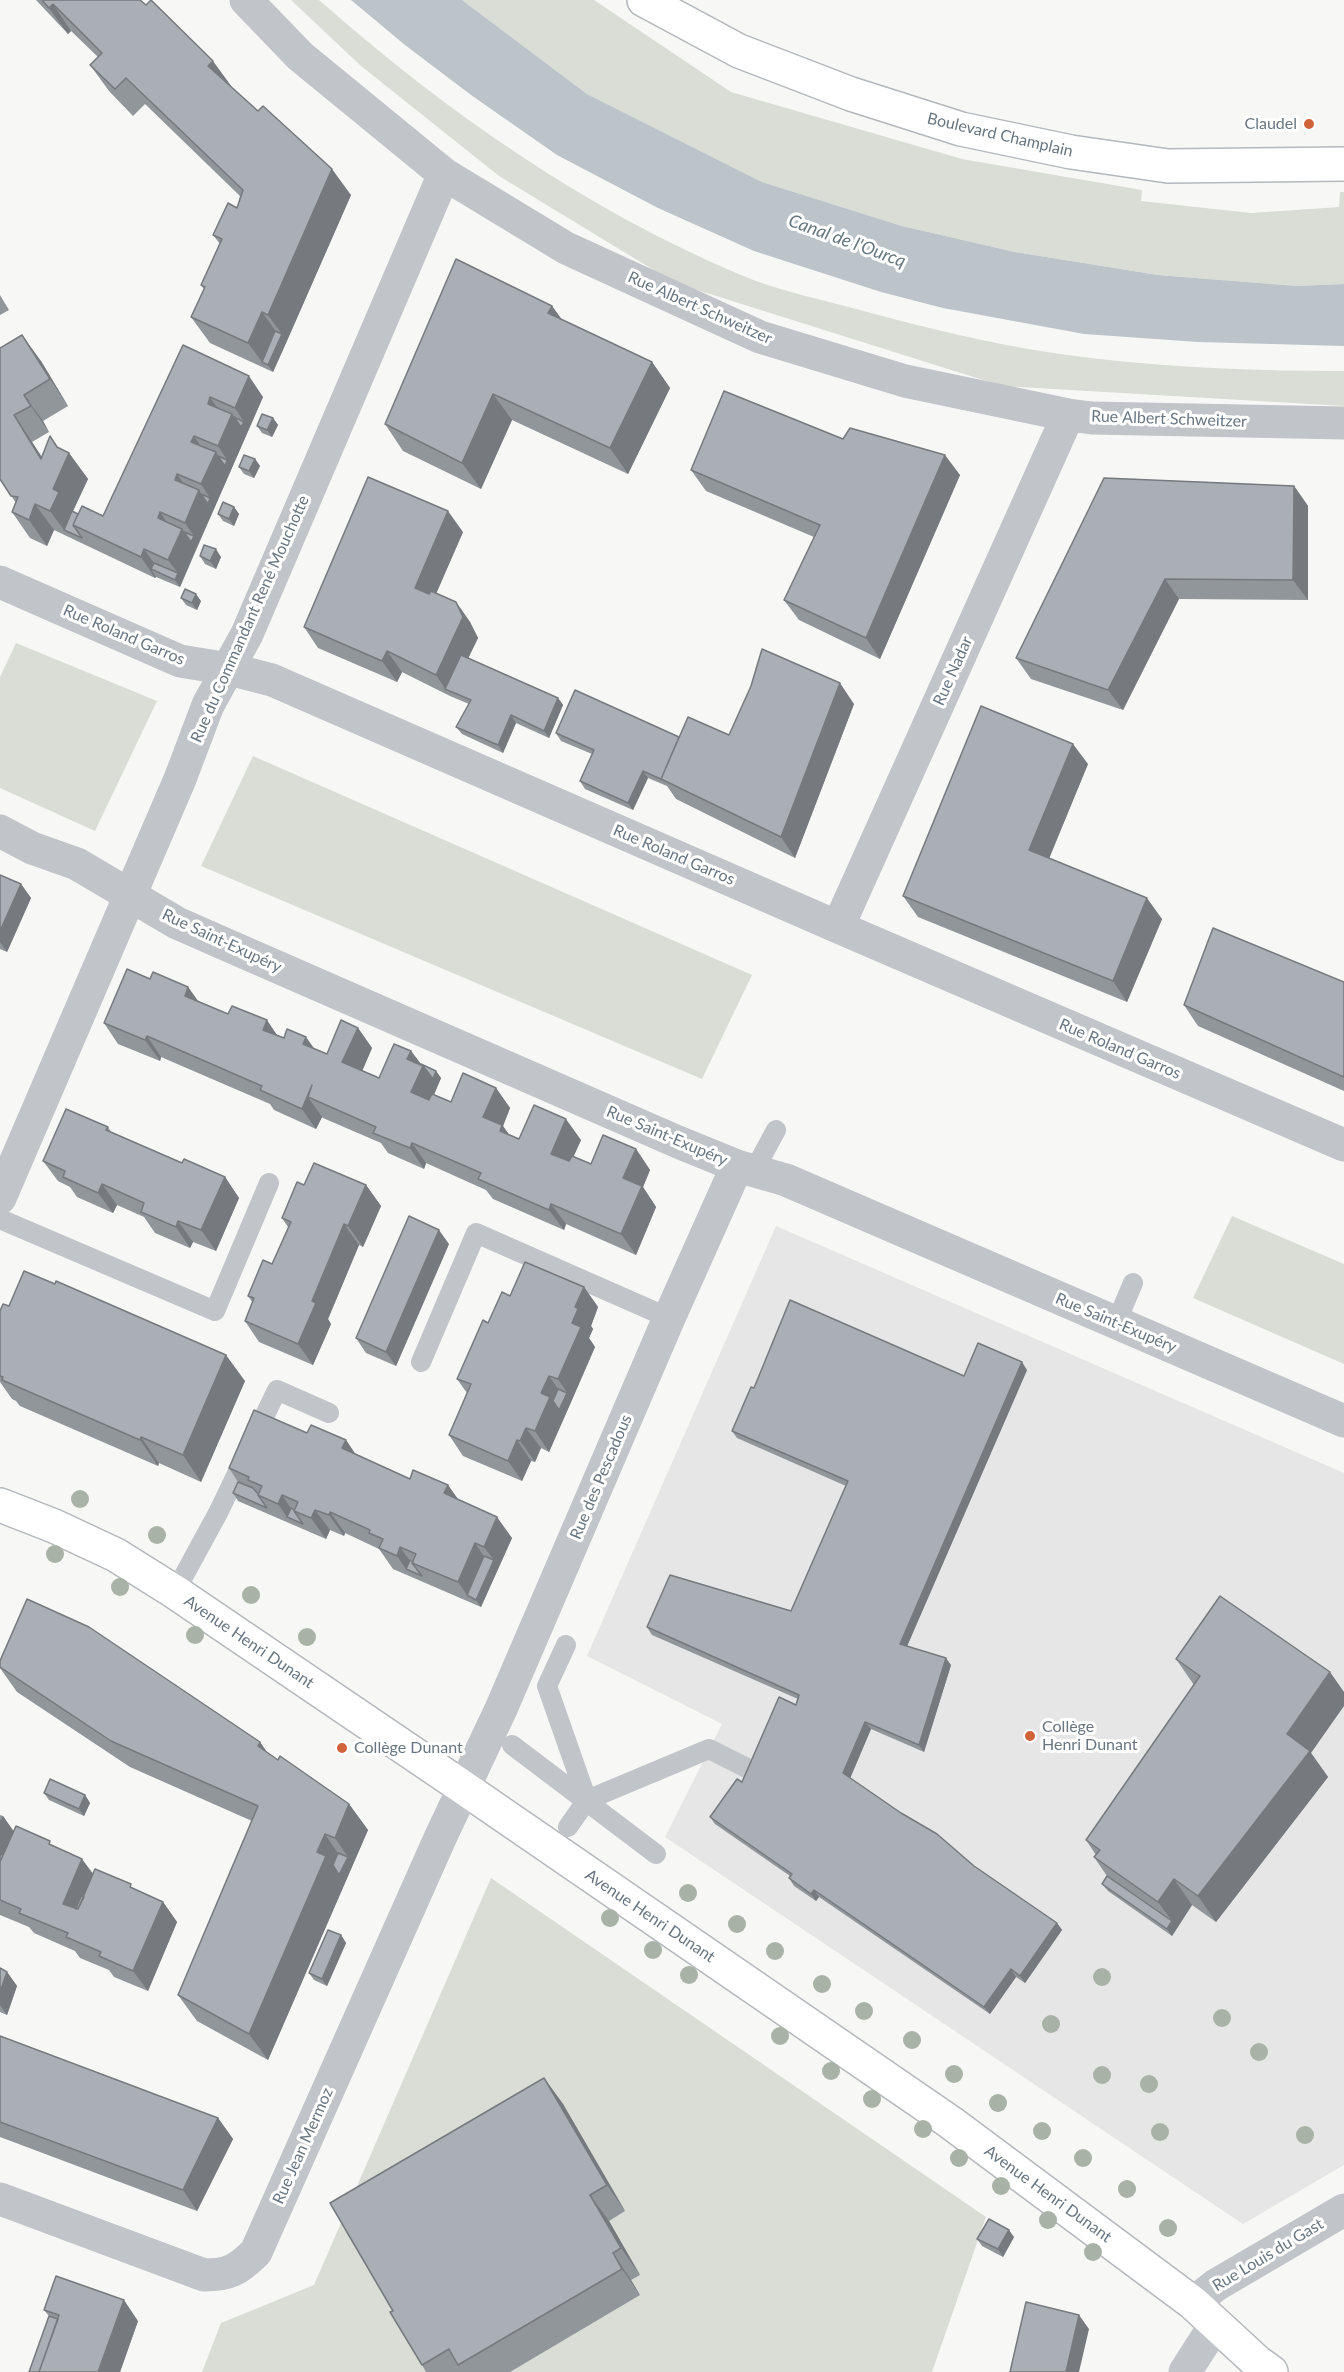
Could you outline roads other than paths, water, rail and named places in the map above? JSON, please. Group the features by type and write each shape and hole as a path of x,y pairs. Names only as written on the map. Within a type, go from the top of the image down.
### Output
{"street":[{"name":"Rue Albert Schweitzer","path":"246,0 300,56 444,174 566,248 760,337 905,381 1068,415 1092,418 1344,423"},
{"name":"Boulevard Champlain","path":"644,0 740,51 851,94 961,129 1071,152 1168,166 1344,164"},
{"name":"Rue du Commandant René Mouchotte","path":"0,1198 180,780 208,705 252,623 444,174"},
{"name":"Rue Nadar","path":"838,927 1068,415"},
{"name":"Rue Roland Garros","path":"0,582 180,661 229,669 272,680 838,927 1344,1144"},
{"name":"Rue Saint-Exupéry","path":"0,831 32,848 77,864 177,923 746,1169 786,1180 1344,1421"},
{"name":"Rue des Pescadous","path":"464,1788 501,1708 669,1318 746,1169"},
{"name":"Avenue Henri Dunant","path":"0,1505 54,1526 116,1555 175,1592 464,1788 950,2122 1204,2314 1271,2372"},
{"name":"Rue Jean Mermoz","path":"0,2199 204,2275 224,2275 242,2266 256,2252 464,1788"},
{"name":"Rue Louis du Gast","path":"1185,2372 1216,2285 1344,2210"}],"lane":[{"path":"746,1169 776,1130"},
{"path":"0,1219 215,1311 269,1183"},
{"path":"421,1362 476,1233 669,1318"},
{"path":"1116,1323 1133,1283"},
{"path":"175,1592 219,1511 278,1390 329,1413"},
{"path":"566,1645 543,1684 587,1800"},
{"path":"512,1745 656,1854"},
{"path":"568,1827 587,1800 709,1749 753,1771"}],"water":[{"name":"Canal de l'Ourcq","path":"351,0 462,0 587,94 762,182 902,226 1015,252 1158,275 1297,286 1344,284 1344,346 1198,342 1084,334 943,308 881,292 754,251 658,208 557,155 471,95"}],"place":[{"name":"Claudel","path":"1309,124"},
{"name":"Collège Henri Dunant","path":"1030,1736"},
{"name":"Collège Dunant","path":"342,1748"}]}
